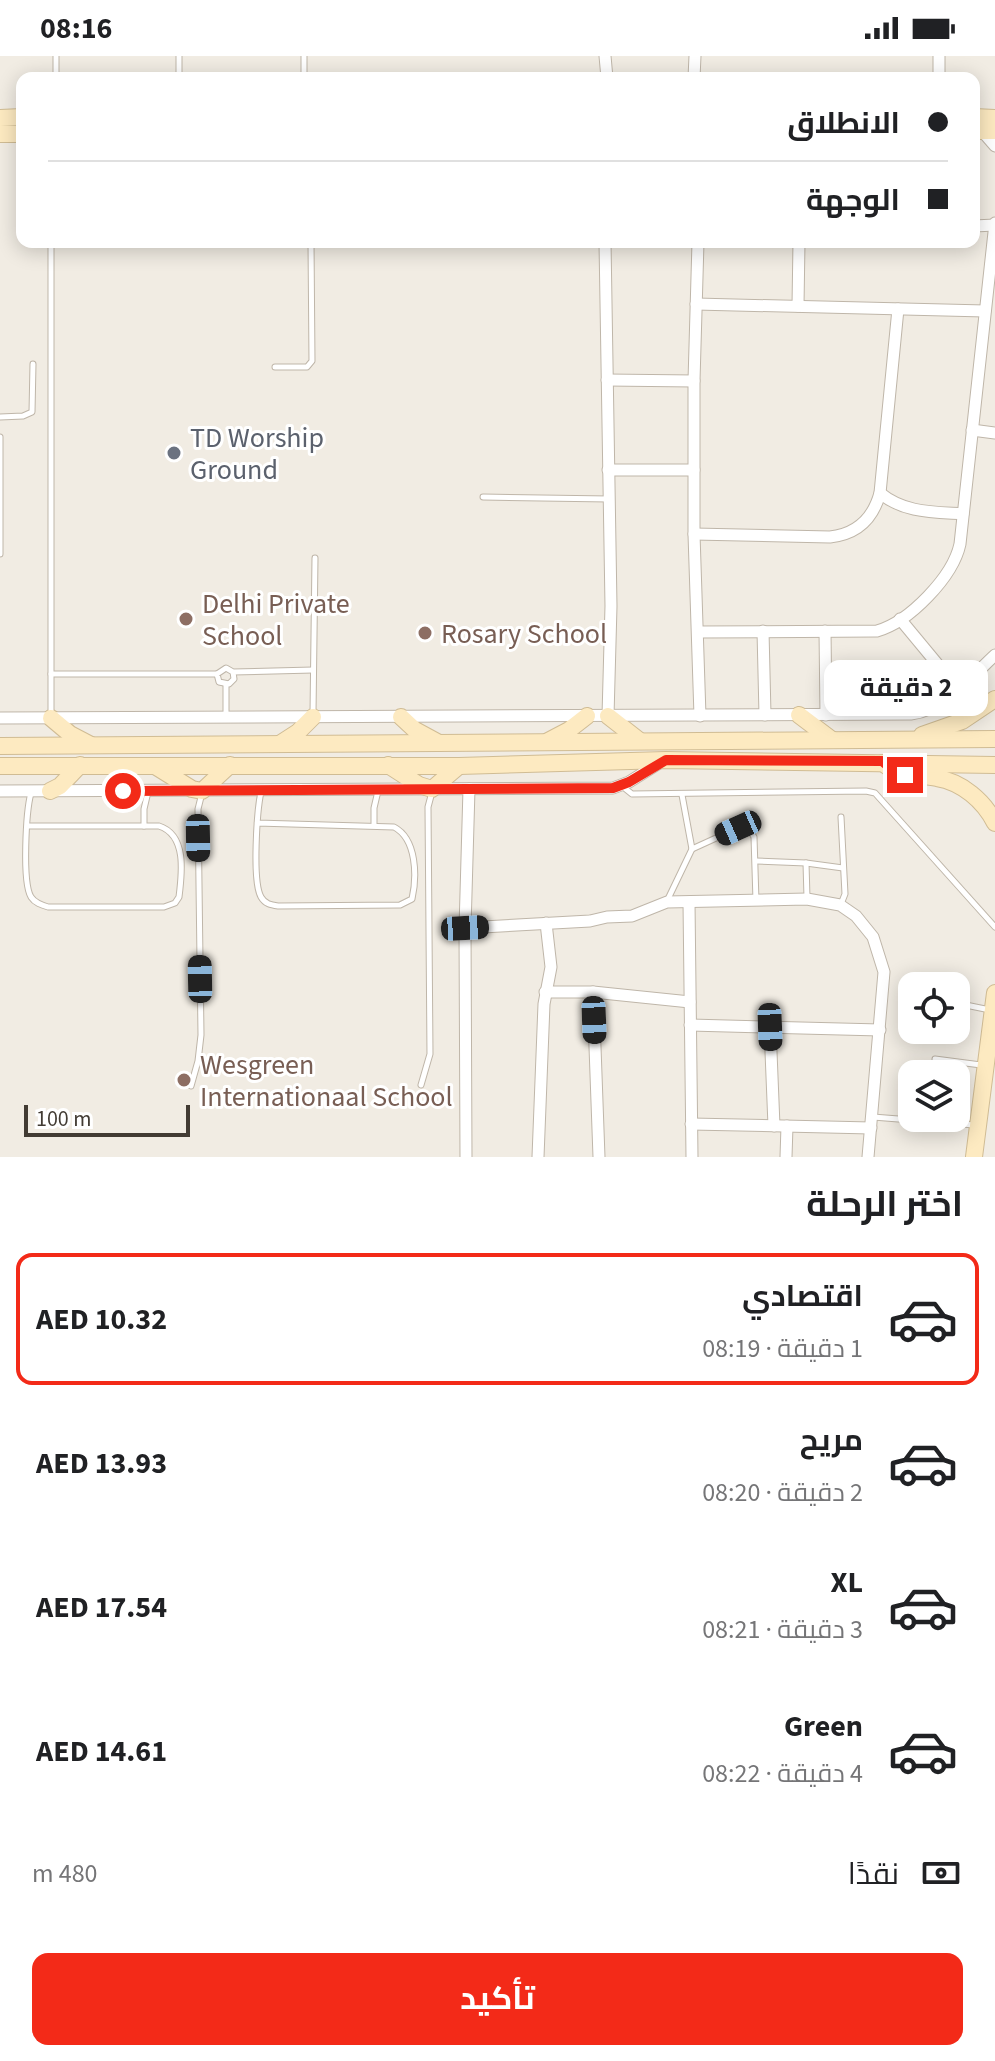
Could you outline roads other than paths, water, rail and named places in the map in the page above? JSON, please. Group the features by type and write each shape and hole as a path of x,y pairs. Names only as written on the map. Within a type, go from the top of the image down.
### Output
{"main road":[{"path":"981,127 995,118"},
{"path":"911,739 962,721 995,699"},
{"path":"799,715 834,741"},
{"path":"542,743 569,730 587,716"},
{"path":"608,716 642,742"},
{"path":"279,744 298,732 313,717"},
{"path":"401,717 415,730 440,744"},
{"path":"51,718 70,734 92,746"},
{"path":"0,746 995,739"},
{"path":"0,766 459,766 666,760 995,765"},
{"path":"882,761 899,773 937,778 959,786 978,800 995,823"},
{"path":"50,791 60,786 80,765"},
{"path":"153,765 192,789 202,791 230,765"},
{"path":"387,765 419,785 432,789 459,766"},
{"path":"974,1157 994,1002"}],"street":[{"path":"981,127 995,146"},
{"path":"698,632 877,631 900,619 949,574 958,554 995,224"},
{"path":"605,248 611,606 608,716"},
{"path":"698,248 694,534 700,716"},
{"path":"798,306 799,248"},
{"path":"696,304 985,311"},
{"path":"694,534 840,536 866,521 873,513 880,493 898,309"},
{"path":"607,380 694,381"},
{"path":"972,430 995,433"},
{"path":"608,470 694,470"},
{"path":"880,493 894,504 910,510 963,514"},
{"path":"900,619 958,689"},
{"path":"763,631 765,715"},
{"path":"825,631 826,715"},
{"path":"0,718 920,713 937,706 995,655"},
{"path":"0,791 621,786 666,760"},
{"path":"466,1157 465,928 469,789"},
{"path":"465,928 632,916 667,902 807,899 840,905 856,916 879,948 884,972 868,1157"},
{"path":"689,902 692,1157"},
{"path":"538,1157 545,992 551,967 546,923"},
{"path":"545,992 593,992 690,1002"},
{"path":"593,992 599,1157"},
{"path":"690,1025 880,1030"},
{"path":"770,1027 786,1157"},
{"path":"691,1124 780,1126 871,1122"}],"lane":[{"path":"51,248 51,718"},
{"path":"275,367 304,367 311,363 311,248"},
{"path":"0,417 26,416 32,412 33,364"},
{"path":"0,437 0,554"},
{"path":"483,497 609,499"},
{"path":"313,717 315,558"},
{"path":"51,674 217,674 226,668 233,672 314,670"},
{"path":"217,674 219,682 226,685 232,682 233,672"},
{"path":"226,685 226,717"},
{"path":"621,786 632,794 875,793 995,927"},
{"path":"421,1085 428,1070 430,1054 428,807 432,789"},
{"path":"374,825 378,790"},
{"path":"27,826 144,826 168,830 176,836 179,845 180,893 177,900 168,906 48,907 37,904 28,890 27,826 27,810 31,791"},
{"path":"144,826 148,791"},
{"path":"191,1086 201,1035 198,809 202,791"},
{"path":"257,823 389,825 400,830 411,844 413,895 410,902 403,905 269,904 262,899 257,849 257,823 261,791"},
{"path":"667,902 692,849 682,795"},
{"path":"840,905 845,894 841,817"},
{"path":"692,849 738,828 749,829 754,837 756,901"},
{"path":"756,861 843,868"},
{"path":"806,863 807,899"},
{"path":"970,1003 994,1002"},
{"path":"935,1059 986,1066"},
{"path":"871,1122 978,1125"}],"place":[{"name":"TD Worship Ground","path":"174,453"},
{"name":"Delhi Private School","path":"186,619"},
{"name":"Rosary School","path":"425,633"},
{"name":"Wesgreen Internationaal School","path":"184,1080"}]}
